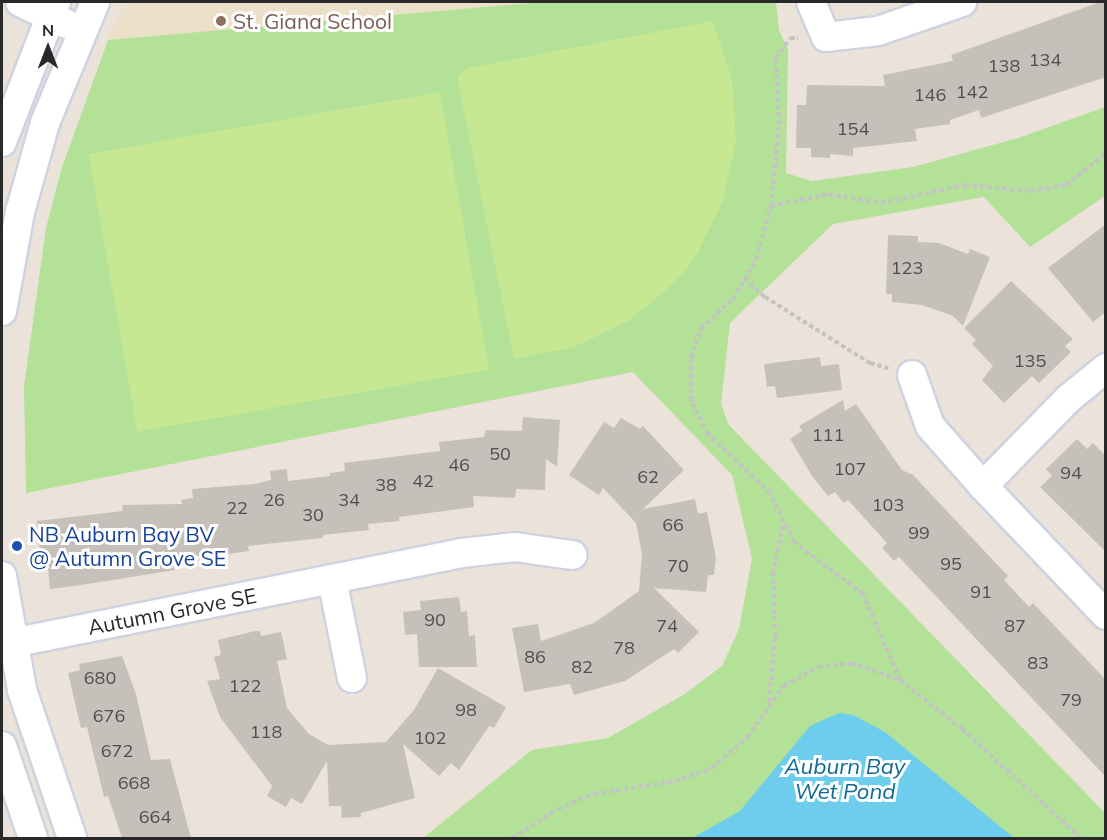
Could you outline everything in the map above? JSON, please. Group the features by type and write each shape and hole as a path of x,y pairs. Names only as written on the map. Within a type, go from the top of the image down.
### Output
{"street":[{"path":"20,2 53,8 82,31"},
{"path":"2,311 33,165 82,31 95,2"},
{"path":"811,2 826,37 878,31 962,2"},
{"path":"2,142 53,8"},
{"path":"983,486 1068,399 1106,368"},
{"path":"912,375 930,426 983,486 1106,615"},
{"name":"Autumn Grove SE","path":"7,644 499,548 572,555"},
{"path":"2,576 7,644 72,838"},
{"path":"332,579 352,678"},
{"path":"2,746 8,790 33,838"}],"path":[{"path":"826,37 790,38 776,58 774,76 779,112 771,206 765,236 733,299 701,329 691,358 691,401 708,434 770,493 783,524 794,542 863,594 900,680"},
{"path":"771,206 829,194 881,203 965,185 1031,191 1066,185 1106,153"},
{"path":"745,279 765,297 870,363 912,375"},
{"path":"769,702 775,636 773,574 783,524"},
{"path":"512,838 558,809 594,794 675,781 712,768 747,736 769,702 784,686 818,667 851,663 900,680 962,729 1081,838"}],"shaded area":[{"name":"St. Giana School","path":"127,2 541,2 108,40"}],"green space":[{"path":"541,2 776,2 779,30 788,50 786,173 812,181 913,167 1018,138 1105,107 1105,196 1030,247 984,197 833,224 730,323 721,404 728,424 1105,813 1105,838 423,838 532,750 608,738 685,694 722,666 739,629 752,558 732,475 633,372 26,493 24,386 46,228 62,167 108,40"},
{"path":"713,21 732,79 736,140 723,201 696,256 677,280 630,320 574,347 514,359 457,76 468,68"},
{"path":"440,92 489,370 137,432 88,154"}],"water":[{"name":"Auburn Bay Wet Pond","path":"839,713 853,715 885,732 1014,838 692,838 740,811 810,726"}],"building":[{"path":"1100,2 1106,2 1106,77 981,118 979,110 950,120 950,124 915,129 917,141 853,148 853,156 830,154 830,158 811,157 811,148 796,148 797,105 806,105 807,85 885,86 883,75 953,61 951,55"},
{"path":"1106,224 1106,312 1093,322 1048,268"},
{"path":"888,235 918,236 918,242 939,243 968,254 970,249 990,257 963,326 953,316 922,305 892,302 892,294 886,294"},
{"path":"1011,281 1073,339 1065,346 1071,352 1039,383 1032,376 1004,403 982,380 993,366 972,344 976,340 964,328"},
{"path":"820,357 821,366 839,364 842,390 777,398 775,386 767,387 764,364"},
{"path":"843,400 845,411 856,404 902,470 913,475 1008,576 1004,580 1029,607 1033,603 1106,680 1106,777 899,557 894,561 882,548 887,543 848,500 844,503 835,492 828,496 812,476 790,439 802,431 799,426"},
{"path":"523,417 560,420 557,467 546,459 545,490 516,489 515,498 473,496 474,507 399,517 399,521 368,524 369,530 323,535 323,538 248,546 249,551 174,562 175,570 75,586 50,589 48,568 41,564 37,521 123,511 122,505 182,504 181,500 193,498 192,489 255,484 271,480 270,471 287,469 288,481 330,476 330,473 345,471 344,463 440,451 439,442 484,437 486,430 522,431"},
{"path":"621,418 640,429 643,426 684,470 643,509 695,499 698,514 707,512 716,558 714,575 708,575 706,592 654,588 699,632 678,653 674,649 625,681 574,695 570,684 524,692 512,628 538,624 541,641 594,623 639,591 642,554 636,523 603,488 599,495 569,475 604,422 614,428"},
{"path":"1077,439 1087,449 1093,443 1106,456 1106,552 1040,487 1052,476 1046,469"},
{"path":"459,597 461,612 467,611 469,636 475,635 477,667 419,667 417,634 405,635 403,612 421,610 420,601"},
{"path":"260,631 261,636 281,632 287,659 277,661 287,708 309,734 328,745 386,742 414,710 438,668 506,707 494,728 489,726 459,770 451,763 439,776 403,744 415,798 361,813 361,817 342,818 341,806 329,806 327,761 302,804 291,798 286,807 267,796 272,786 220,717 207,681 220,679 214,657 221,655 218,640"},
{"path":"122,656 136,694 151,760 170,759 191,838 122,838 108,796 104,797 87,727 81,728 68,673 80,670 79,664"}],"place":[{"name":"St. Giana School","path":"221,21"},
{"name":"NB Auburn Bay BV @ Autumn Grove SE","path":"17,546"}]}
